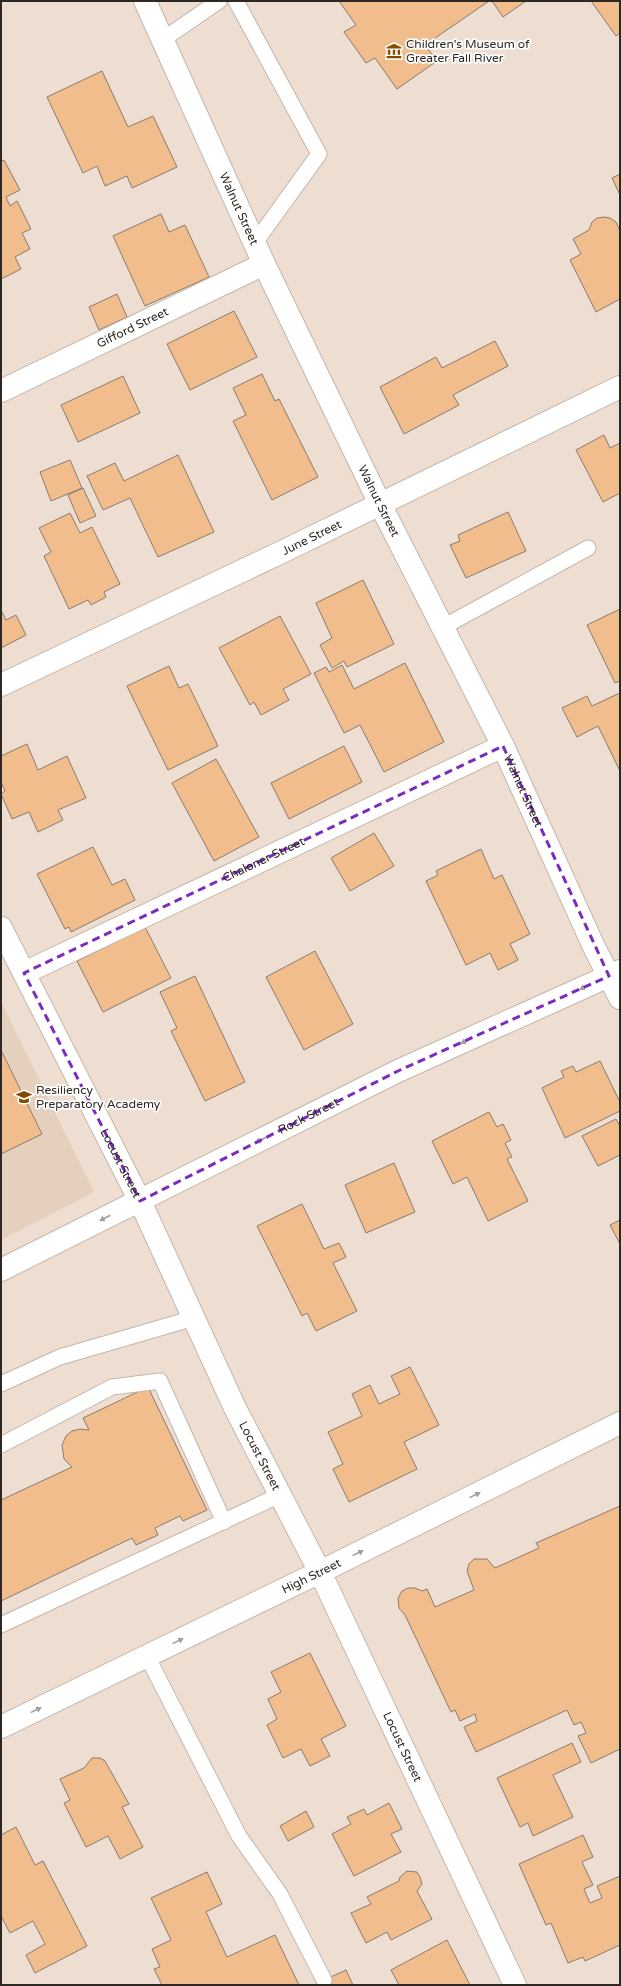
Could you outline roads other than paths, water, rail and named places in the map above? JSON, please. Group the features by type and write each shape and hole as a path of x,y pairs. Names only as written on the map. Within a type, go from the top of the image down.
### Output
{"street":[{"name":"Walnut Street","path":"145,1 254,244 380,504 503,746 615,974 620,998"},
{"name":"Gifford Street","path":"1,391 264,264"},
{"name":"June Street","path":"1,685 380,504 620,387"},
{"name":"Chaloner Street","path":"24,973 503,746"},
{"name":"Locust Street","path":"1,928 140,1200 235,1408 320,1572 515,1985"},
{"name":"Rock Street","path":"1,1270 398,1071 615,974"},
{"name":"High Street","path":"1,1727 320,1572 620,1423"}],"lane":[{"path":"162,40 220,1"},
{"path":"236,1 320,154 254,244"},
{"path":"443,627 588,548"},
{"path":"1,1384 60,1357 194,1318"},
{"path":"1,1445 112,1387 160,1381 224,1522"},
{"path":"1,1625 280,1495"},
{"path":"147,1656 239,1836 280,1894 324,1980"}],"place":[{"name":"Children’s Museum of Greater Fall River","path":"394,51"},
{"name":"Resiliency Preparatory Academy","path":"24,1097"}]}
